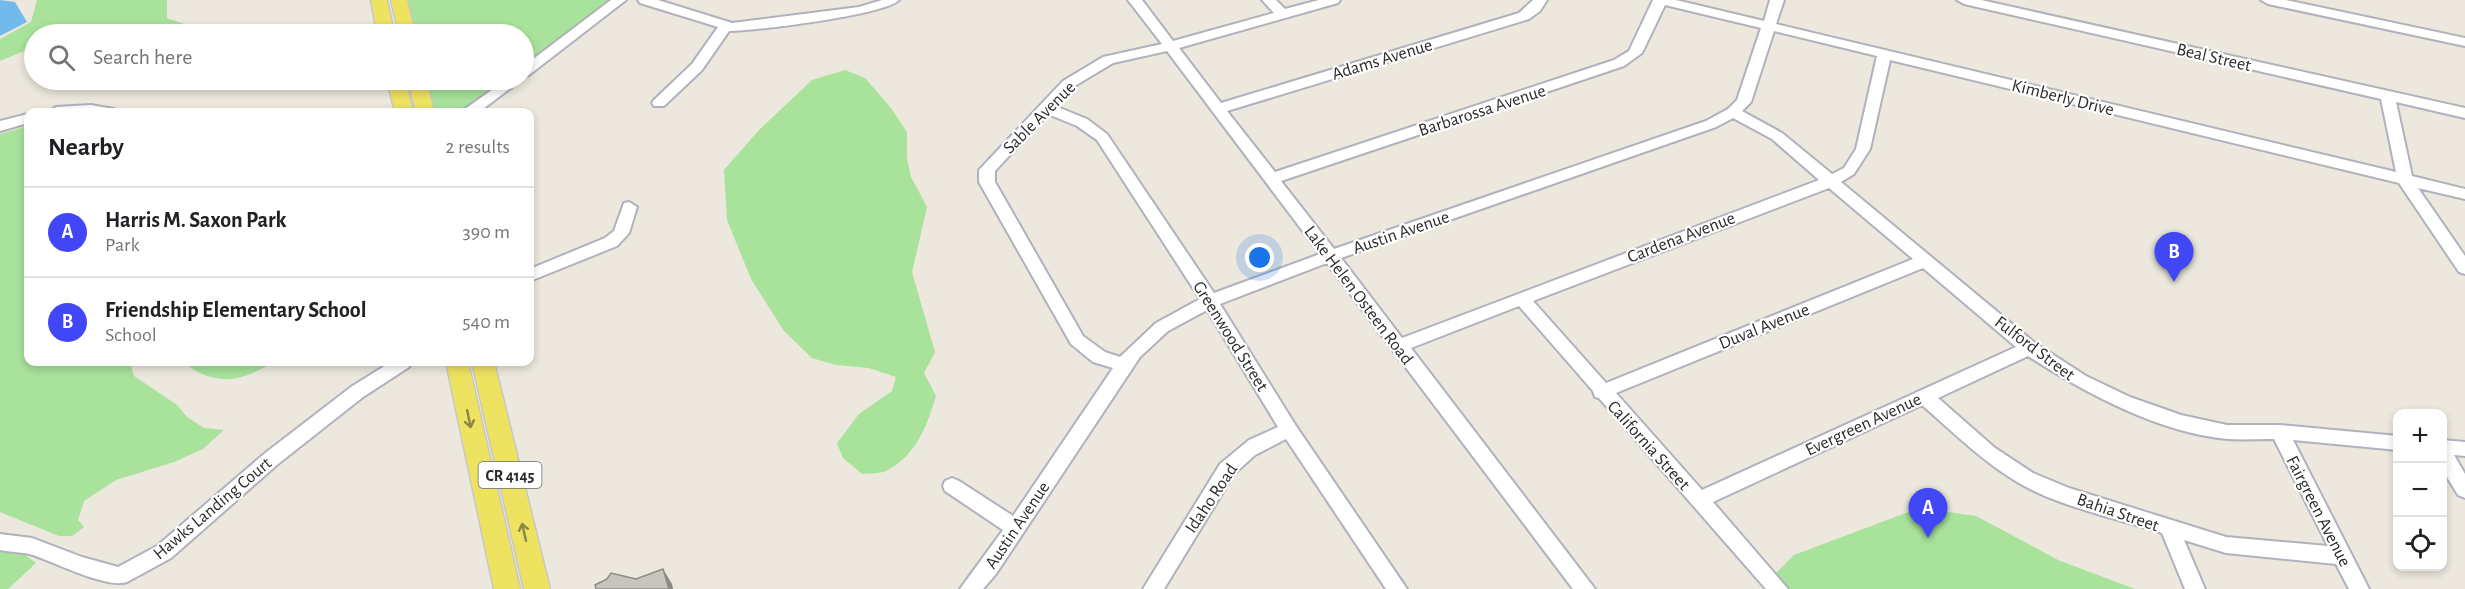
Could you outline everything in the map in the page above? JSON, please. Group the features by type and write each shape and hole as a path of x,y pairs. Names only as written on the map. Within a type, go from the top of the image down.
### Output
{"main road":[{"path":"379,0 384,24"},
{"path":"399,0 405,24"},
{"path":"398,90 403,108"},
{"path":"420,90 424,108"},
{"name":"CR 4145","path":"458,366 507,589"},
{"name":"CR 4145","path":"484,366 537,589"}],"street":[{"path":"534,64 619,0"},
{"path":"645,0 726,26 859,11 883,5 892,0"},
{"name":"Lake Helen Osteen Road","path":"1136,0 1585,589"},
{"path":"1269,0 1282,15"},
{"name":"Sable Avenue","path":"1124,365 1099,357 1077,340 987,182 987,170 1068,84 1108,60 1171,46 1333,0"},
{"name":"Adams Avenue","path":"1217,109 1524,16 1535,8 1540,0"},
{"name":"Kimberly Drive","path":"1661,0 2465,194"},
{"name":"Barbarossa Avenue","path":"1271,179 1619,63 1635,53 1661,0"},
{"path":"1733,112 1744,102 1777,0"},
{"name":"Beal Street","path":"1964,0 2465,113"},
{"path":"2268,0 2465,42"},
{"path":"659,103 696,67 726,26"},
{"name":"Cardena Avenue","path":"1398,346 1831,181 1849,171 1863,149 1884,54"},
{"path":"476,108 500,90"},
{"path":"2388,96 2405,180 2465,268"},
{"name":"Greenwood Street","path":"1045,108 1072,116 1093,128 1102,137 1210,301 1290,431 1398,589"},
{"name":"Fulford Street","path":"1733,112 1777,136 2029,348 2080,381 2124,402 2180,422 2227,432 2280,432 2393,443"},
{"name":"Austin Avenue","path":"970,589 989,568 1124,365 1134,352 1162,327 1210,301 1330,256 1711,124 1733,112"},
{"path":"0,126 24,120"},
{"path":"534,273 611,242 621,233 629,207"},
{"name":"Duval Avenue","path":"1602,392 1927,260"},
{"name":"California Street","path":"1521,298 1778,589"},
{"name":"Evergreen Avenue","path":"1698,500 2029,348"},
{"name":"Hawks Landing Court","path":"0,542 32,546 80,565 120,576 164,552 271,459 357,392 397,366"},
{"name":"Bahia Street","path":"1924,396 1989,453 2026,478 2064,494 2226,545 2277,552 2342,556"},
{"name":"Idaho Road","path":"1157,588 1227,469 1243,452 1268,437 1290,431"},
{"name":"Fairgreen Avenue","path":"2280,432 2359,589"},
{"path":"2447,448 2465,450"},
{"path":"2447,460 2465,490"},
{"path":"952,486 1015,528"},
{"path":"2170,529 2195,589"}],"green space":[{"path":"37,0 167,0 167,18 184,24 27,24 31,22"},
{"path":"405,0 613,0 534,60 534,24 411,24"},
{"path":"24,26 24,51 0,61 0,39"},
{"path":"845,70 865,78 891,108 907,132 907,159 911,177 927,207 912,272 935,352 924,373 936,396 919,439 913,449 896,465 883,472 862,474 843,458 837,443 859,414 892,391 896,377 869,368 836,365 812,358 784,331 751,279 727,220 724,170 759,130 812,80"},
{"path":"426,90 494,90 470,108 431,108"},
{"path":"24,127 24,366 131,366 134,376 177,405 187,417 204,428 224,430 203,449 174,462 116,480 84,501 78,520 84,527 72,536 59,536 0,512 0,134"},
{"path":"189,366 266,366 234,379 211,377"},
{"path":"1919,508 1976,516 2058,560 2135,589 1785,589 1773,576 1794,555"},
{"path":"0,549 25,555 36,563 8,589 0,589"}],"water":[{"path":"0,0 15,2 27,22 0,36"}],"building":[{"path":"663,569 669,589 596,589 595,585 607,579 611,573 636,579"}],"place":[{"name":"Friendship Elementary School","path":"2174,282"},
{"name":"Harris M. Saxon Park","path":"1928,538"}]}
